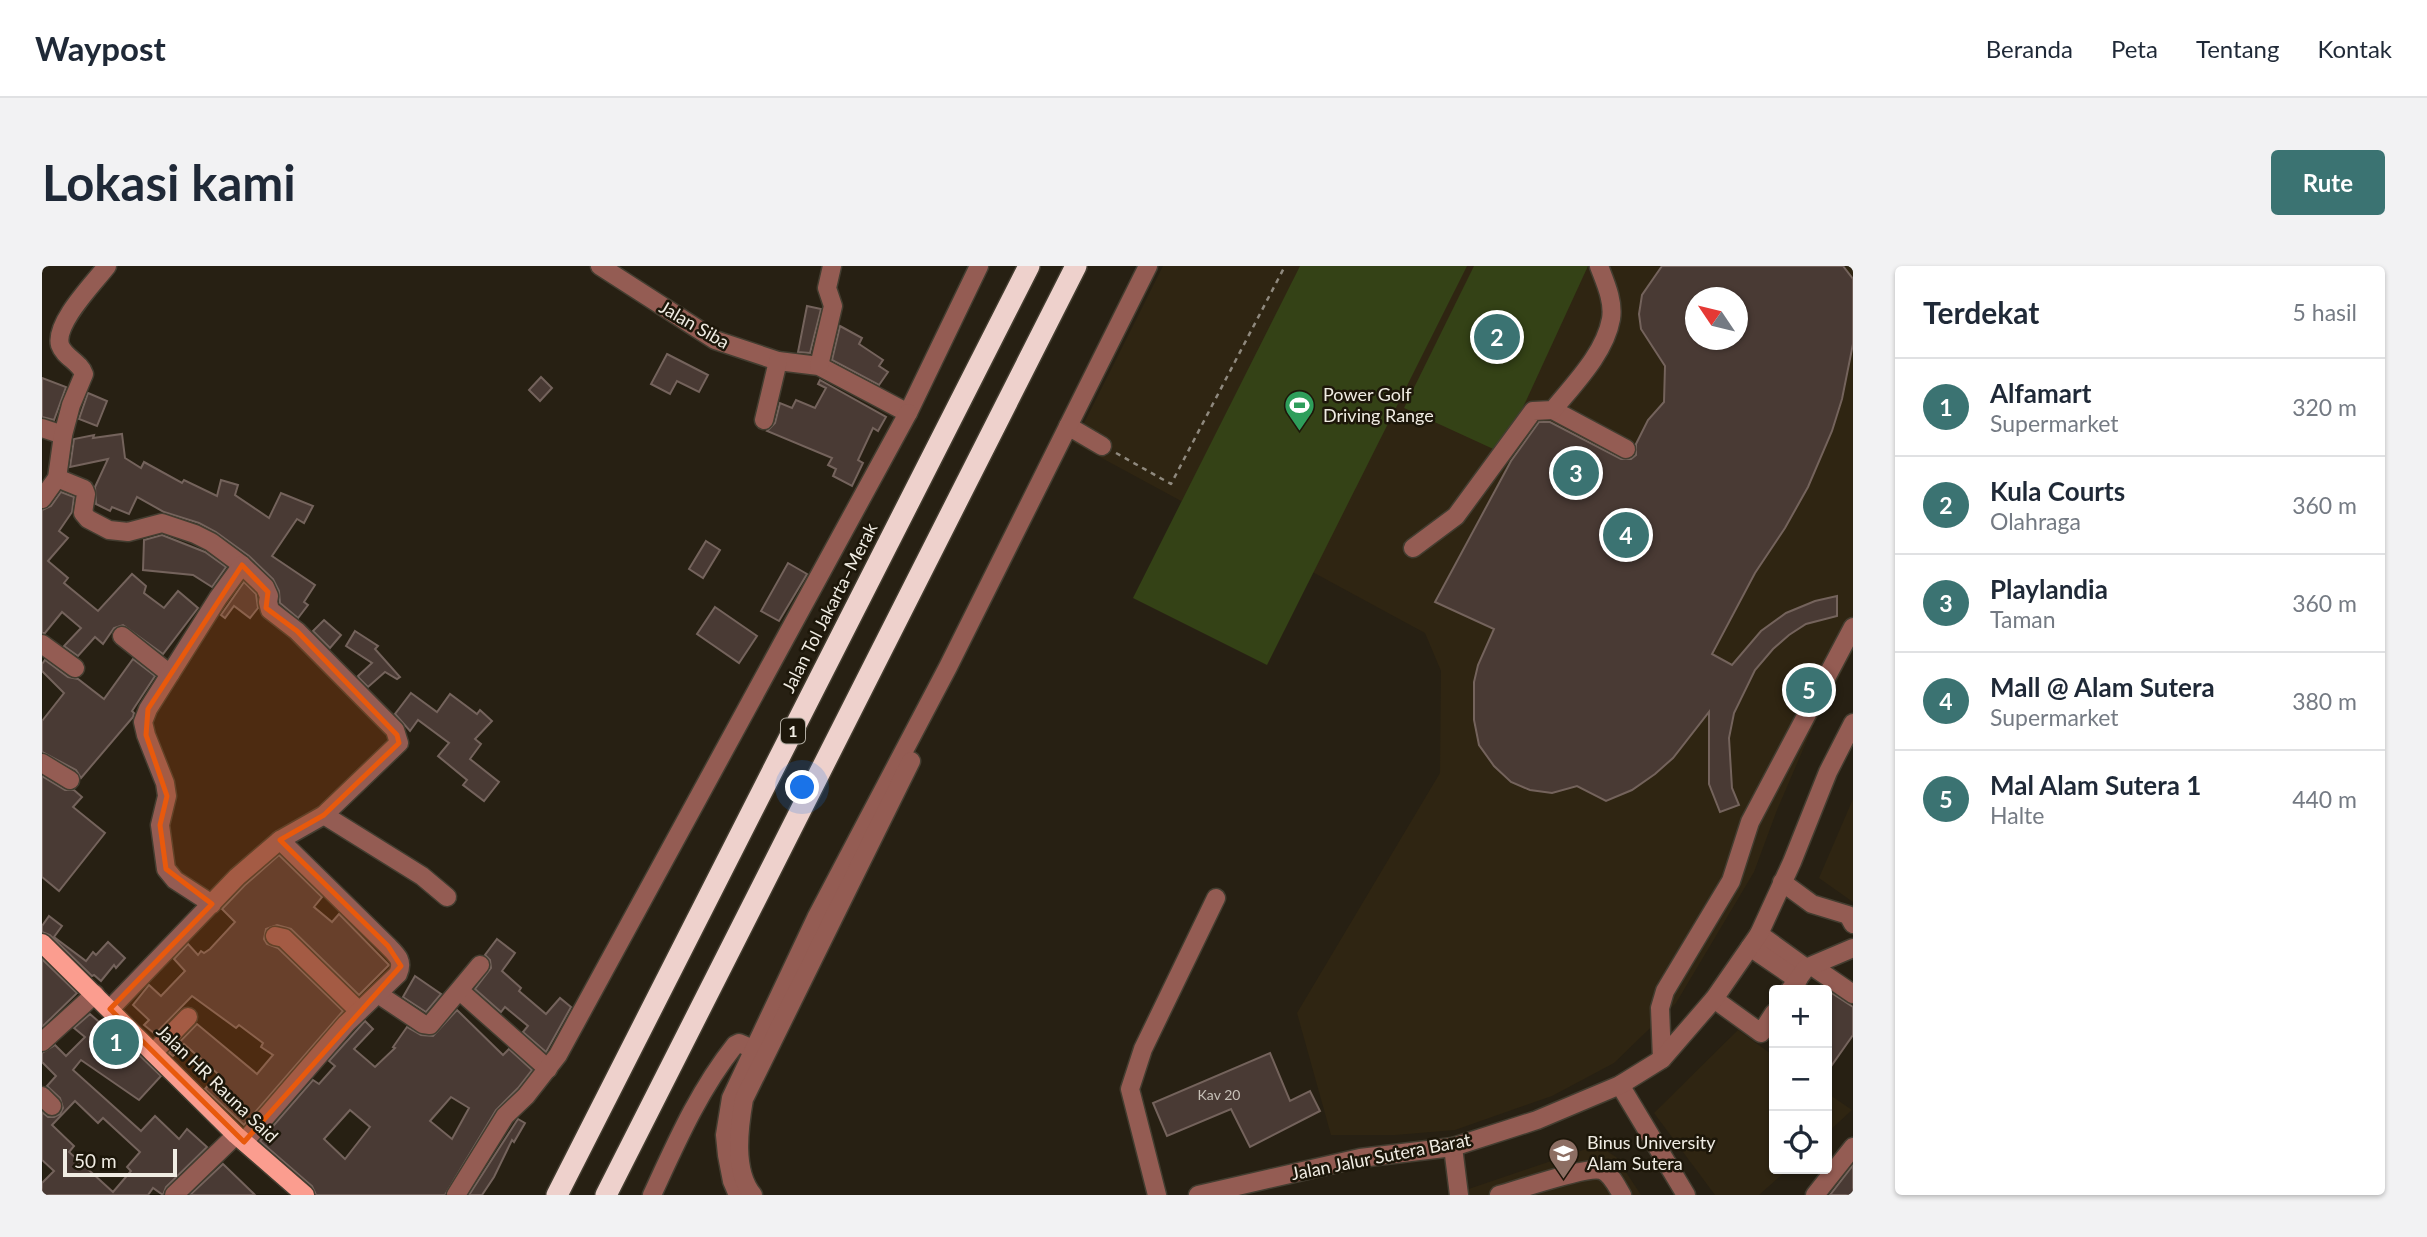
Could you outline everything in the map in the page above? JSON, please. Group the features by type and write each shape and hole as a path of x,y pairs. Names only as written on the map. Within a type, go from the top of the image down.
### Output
{"highway":[{"name":"Jalan Tol Jakarta–Merak","path":"557,1195 1029,266"},
{"name":"1","path":"606,1195 1076,266"}],"main road":[{"name":"Jalan HR Rauna Said","path":"42,943 240,1139 304,1195"}],"street":[{"path":"42,499 57,478 63,436 84,374 83,369 65,353 60,344 60,335 71,311 107,266"},
{"name":"Jalan Siba","path":"600,266 715,340 778,361 819,366"},
{"path":"832,266 827,288 833,306 819,366 908,413"},
{"path":"456,1195 505,1116 548,1069 571,1031 908,413 979,266"},
{"path":"738,1195 732,1181 725,1135 731,1098 834,883 948,667 1148,266"},
{"path":"1553,410 1586,370 1603,341 1611,318 1610,296 1599,266"},
{"path":"764,420 778,361"},
{"path":"1413,548 1456,516 1533,411 1553,410 1626,449"},
{"path":"1068,426 1102,446"},
{"path":"42,428 63,436"},
{"path":"57,478 85,489 83,513 98,525 109,530 128,532 153,524 172,525 211,542 243,565 265,587 270,610 298,631 390,724 399,743 324,815 280,840 237,877 110,1009"},
{"path":"212,904 175,880 166,869 160,825 167,796 143,722 148,709 218,598 243,565"},
{"path":"1662,1059 1660,1008 1665,991 1731,881 1750,822 1853,627"},
{"path":"122,636 170,674"},
{"path":"42,645 75,668"},
{"path":"754,1195 749,1190 738,1142 744,1099 914,756 948,667"},
{"name":"Jalan Jalur Sutera Barat","path":"1198,1195 1360,1158 1453,1147 1537,1120 1620,1085 1662,1059 1714,999 1754,941 1782,883 1828,772 1853,723"},
{"path":"42,763 70,780"},
{"path":"324,815 414,870 447,897"},
{"path":"174,1195 240,1139 359,1011 398,974 401,967 400,960 388,946 280,840"},
{"path":"1782,883 1812,904 1848,915 1853,925"},
{"path":"1157,1195 1130,1089 1143,1049 1216,898"},
{"path":"275,936 284,938 359,1011"},
{"path":"1754,941 1802,976 1853,994"},
{"path":"1802,976 1850,953"},
{"path":"379,994 426,1026 435,1022 480,965"},
{"path":"460,991 548,1069"},
{"path":"42,1042 95,994"},
{"path":"1714,999 1761,1033 1769,1021"},
{"path":"153,1053 188,1017"},
{"path":"652,1195 679,1136 716,1069 735,1045 753,1049"},
{"path":"1620,1085 1686,1195"},
{"path":"1453,1147 1459,1195"},
{"path":"1815,1195 1853,1147"},
{"path":"1499,1195 1580,1172 1601,1170 1608,1174 1622,1195"}],"path":[{"path":"1102,446 1171,484 1285,266"}],"highlighted area":[{"path":"242,565 268,592 266,608 297,631 397,735 399,743 324,815 280,840 388,946 401,966 244,1142 110,1009 212,904 166,869 160,825 167,796 146,735 148,709"}],"shaded area":[{"path":"1163,266 1853,266 1853,651 1814,724 1754,872 1676,1003 1614,1063 1552,1096 1455,1130 1395,1135 1331,1135 1297,1013 1440,773 1441,671 1425,633 1074,443"},
{"path":"1853,799 1853,902 1819,878"},
{"path":"1738,1030 1769,1052 1769,1174 1782,1174 1759,1195 1715,1195 1654,1113"},
{"path":"1832,1096 1852,1110 1832,1128"},
{"name":"Binus University Alam Sutera","path":"1592,1147 1605,1150 1616,1157 1641,1195 1451,1195"}],"green space":[{"name":"Power Golf Driving Range","path":"1300,266 1467,266 1267,665 1133,598"},
{"path":"1474,266 1588,266 1502,453 1404,408"}],"building":[{"path":"1662,266 1843,266 1853,279 1853,344 1842,399 1832,431 1808,487 1755,573 1712,654 1732,665 1761,631 1786,613 1815,601 1837,596 1837,616 1806,624 1789,635 1755,670 1734,713 1729,738 1732,788 1739,805 1720,812 1709,784 1709,712 1673,758 1655,774 1632,790 1606,801 1577,786 1552,793 1530,790 1511,782 1494,766 1479,745 1474,720 1474,682 1478,665 1494,629 1435,602 1511,461 1539,422 1550,422 1621,459 1631,459 1636,455 1636,444 1648,420 1664,402 1665,366 1641,329 1639,314 1642,295"},
{"path":"807,306 821,309 810,353 798,352"},
{"path":"840,326 862,338 859,344 883,360 879,366 888,372 879,385 832,360"},
{"path":"667,354 708,375 699,392 677,381 670,394 651,384"},
{"path":"541,377 552,388 540,401 529,390"},
{"path":"42,378 66,387 54,420 42,417"},
{"path":"820,380 886,417 878,431 873,428 858,460 863,463 852,486 833,476 836,469 828,465 832,458 767,431 775,423 780,403 792,408 796,400 815,408 826,388 818,384"},
{"path":"88,393 107,401 97,426 79,419"},
{"path":"122,434 125,458 141,468 144,462 182,483 184,480 217,496 221,480 238,485 235,495 269,518 281,493 313,506 304,523 297,519 272,556 315,585 304,602 308,605 298,618 280,603 279,591 273,579 249,556 216,532 199,523 164,512 137,497 129,514 112,507 110,511 96,504 95,487 108,459 70,467 74,439"},
{"path":"61,492 74,497 72,512 59,531 68,538 48,561 68,578 64,583 98,611 132,574 146,586 144,593 164,608 178,591 198,608 163,654 123,625 114,628 103,644 95,637 78,656 64,646 81,628 62,612 45,633 42,633 42,510 51,506"},
{"path":"162,535 205,552 226,567 212,587 193,575 143,570 144,540"},
{"path":"706,541 720,550 703,578 689,569"},
{"path":"788,563 807,574 779,621 761,611"},
{"path":"244,582 256,594 258,608 250,618 234,606 225,618 221,615"},
{"path":"715,607 757,636 739,663 697,634"},
{"path":"324,620 341,635 330,648 313,631"},
{"path":"355,631 378,646 375,649 400,677 397,679 385,672 368,687 359,678 372,663 346,646"},
{"path":"133,659 155,676 132,711 133,717 81,778 76,770 42,752 42,721 64,693 42,671 45,660 68,677 78,679 104,699"},
{"path":"411,693 437,712 450,694 477,714 480,710 492,721 475,739 481,744 470,759 499,782 484,801 463,785 467,780 438,756 449,743 418,720 410,731 395,714"},
{"path":"42,776 65,790 74,790 82,797 73,807 105,833 59,891 42,877"},
{"path":"279,855 322,897 314,907 332,922 339,914 389,965 359,995 291,929 277,925 266,929 264,939 267,944 278,948 343,1011 244,1125 205,1089 218,1074 184,1044 173,1056 169,1053 197,1024 257,1074 273,1055 261,1047 263,1043 239,1025 236,1028 192,996 155,1034 144,1025 149,1020 133,1005 149,985 161,996 185,971 174,959 188,944 198,955 201,951 204,953 210,949 235,922 222,909"},
{"path":"49,916 62,926 54,937 86,961 93,952 96,955 108,942 125,958 116,968 114,965 101,981 92,976 50,935 42,932 42,926"},
{"path":"497,939 515,953 502,971 521,988 519,991 546,1014 560,998 571,1007 546,1052 523,1032 528,1026 505,1007 501,1012 475,989 491,968 490,960 485,955"},
{"path":"42,959 77,993 42,1027"},
{"path":"415,976 441,994 426,1012 403,997"},
{"path":"1832,993 1853,1007 1853,1035 1832,1065"},
{"path":"457,1010 503,1055 509,1049 532,1070 496,1110 445,1195 316,1195 312,1186 260,1141 313,1080 319,1084 335,1066 329,1061 365,1021 373,1029 354,1049 375,1067 395,1048 393,1047 407,1027 421,1035 433,1036","holes":["451,1097 469,1108 452,1139 430,1121","350,1110 370,1127 345,1159 324,1139"]},
{"path":"90,1014 106,1028 108,1025 161,1076 139,1100 81,1060 73,1070 141,1131 155,1116 179,1139 187,1129 207,1147 166,1187 163,1195 153,1188 148,1195 42,1195 42,1183 54,1171 42,1160 42,1112 48,1117 54,1117 60,1114 63,1108 60,1098 47,1086 56,1076 42,1062 42,1053 55,1045 66,1056 85,1037 74,1028","holes":["75,1101 98,1123 103,1118 140,1152 127,1167 131,1171 113,1192 69,1152 74,1146 52,1125"]},
{"path":"1270,1053 1290,1101 1310,1091 1320,1111 1250,1147 1231,1109 1167,1136 1153,1103"},
{"path":"518,1119 525,1123 514,1142 512,1140 494,1177 482,1195 469,1195"},
{"path":"223,1164 255,1195 190,1195"},
{"path":"1853,1165 1853,1195 1830,1195"}],"place":[{"name":"Kula Courts","path":"1497,337"},
{"name":"Power Golf Driving Range","path":"1300,432"},
{"name":"Playlandia","path":"1576,473"},
{"name":"Mall @ Alam Sutera","path":"1626,535"},
{"name":"Mal Alam Sutera 1","path":"1809,690"},
{"name":"Alfamart","path":"116,1042"},
{"name":"Binus University Alam Sutera","path":"1564,1180"}]}
